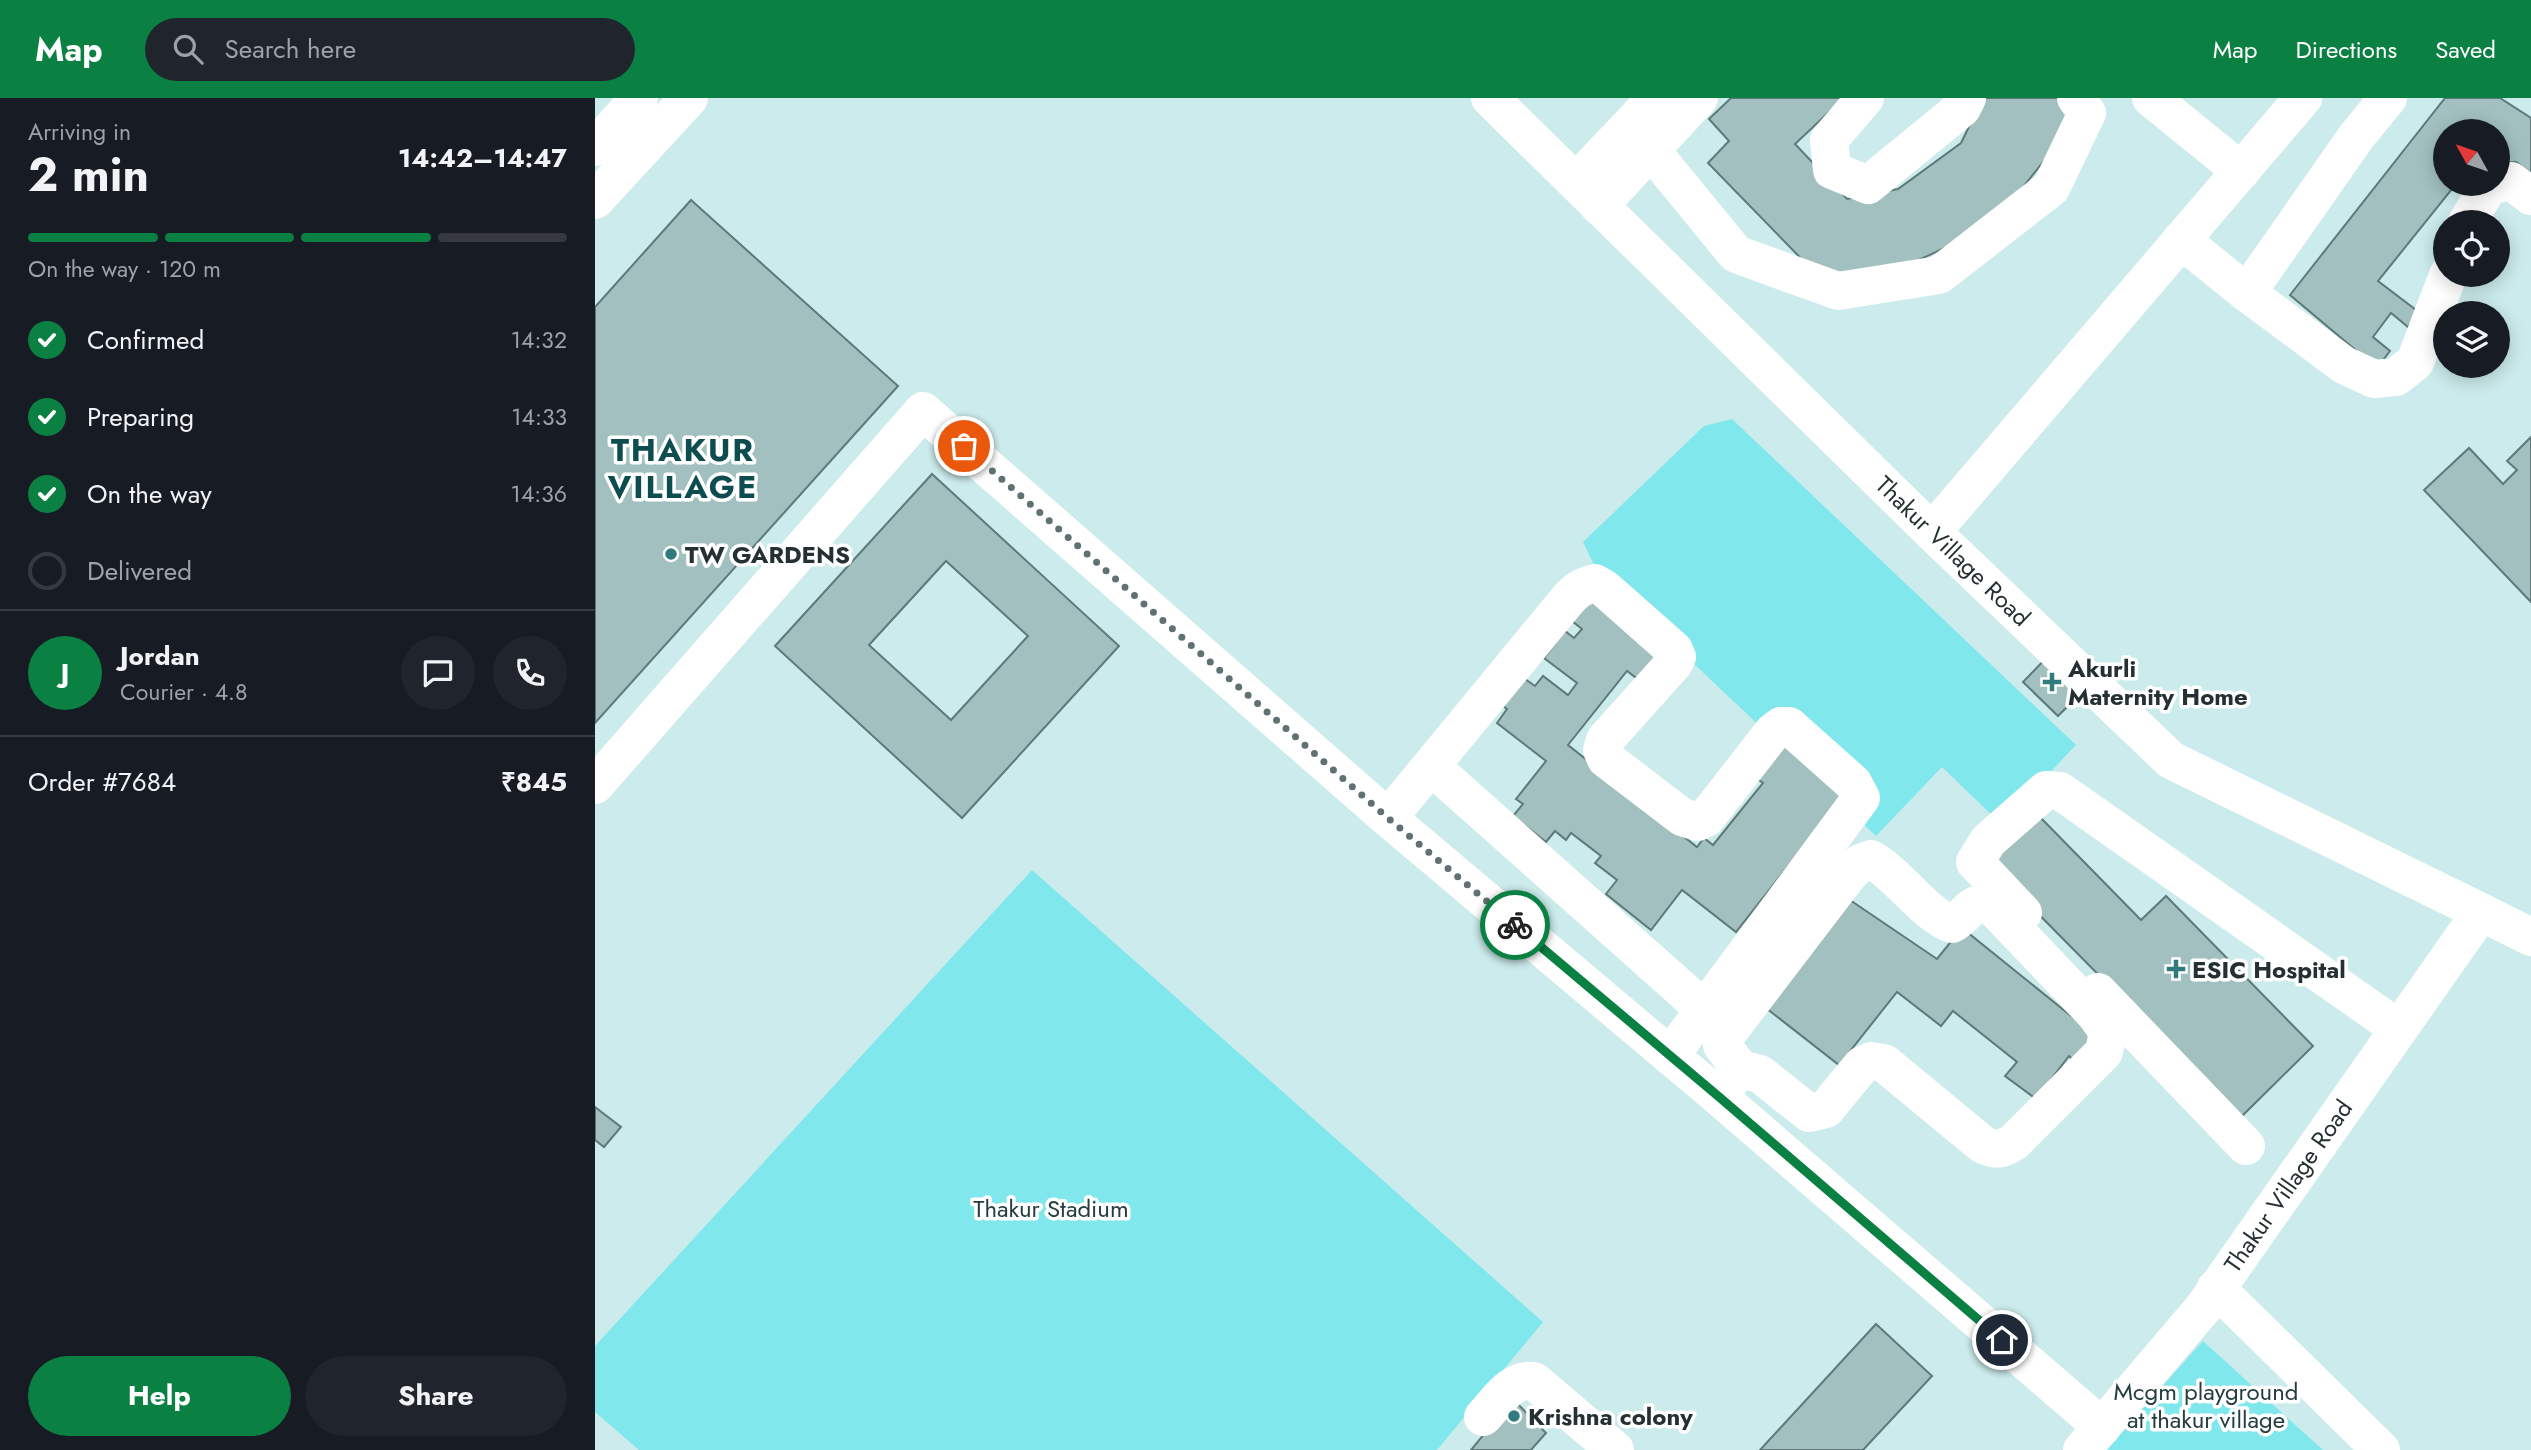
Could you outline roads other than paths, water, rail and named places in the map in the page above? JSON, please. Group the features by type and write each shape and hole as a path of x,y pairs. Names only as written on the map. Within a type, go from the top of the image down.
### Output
{"street":[{"path":"595,147 639,98"},
{"path":"595,200 689,98"},
{"name":"Thakur Village Road","path":"1490,98 1932,532 2171,760 2531,937"},
{"path":"1588,194 1656,98"},
{"path":"1588,194 1650,149 1699,98"},
{"path":"1865,98 1829,140 1832,170 1868,185 1962,108 1967,98"},
{"path":"1650,149 1736,254 1838,291 1939,275 2051,188 2087,113 2076,98"},
{"path":"2151,98 2241,172"},
{"path":"1932,532 2303,98"},
{"path":"2246,293 2356,137 2388,98"},
{"path":"2474,210 2489,186 2511,181 2531,195"},
{"path":"2181,240 2246,293 2344,365 2374,379 2396,376 2416,362 2444,287"},
{"path":"595,785 923,411 1388,818 1670,1056 1729,1082 1761,1074 1809,1112"},
{"path":"1388,818 1565,603 1576,591 1595,583 1668,643 1677,657 1605,740 1602,750 1606,759 1682,817 1698,822 1706,818 1773,732 1781,726 1789,726 1853,783 1861,798 1670,1056"},
{"path":"1432,767 1705,1010"},
{"path":"2246,1146 1975,862 1988,841 2046,790 2060,790 2399,1029"},
{"path":"1781,1150 1809,1112 1826,1109 1862,1065 1871,1060 1884,1063 1982,1144 1994,1150 2004,1148 2014,1142 2104,1052 2108,1032 2095,1014 1992,906 1982,902 1973,905 1960,920 1952,924 1940,920 1921,900 1871,859 1860,863 1723,1039 1722,1045 1729,1082 1781,1150 2092,1438"},
{"name":"Thakur Village Road","path":"2092,1438 2204,1307 2481,912"},
{"path":"2216,1288 2381,1450"},
{"path":"1483,1417 1514,1384 1524,1380 1534,1381 1615,1450"}],"place":[{"name":"TW GARDENS","path":"671,554"},
{"name":"Akurli Maternity Home","path":"2052,682"},
{"name":"ESIC Hospital","path":"2176,969"},
{"name":"Krishna colony","path":"1514,1416"}],"district":[{"name":"THAKUR VILLAGE","path":"683,468"}],"park label":[{"name":"Thakur Stadium","path":"1051,1208"},
{"name":"Mcgm playground at thakur village","path":"2206,1405"}]}
